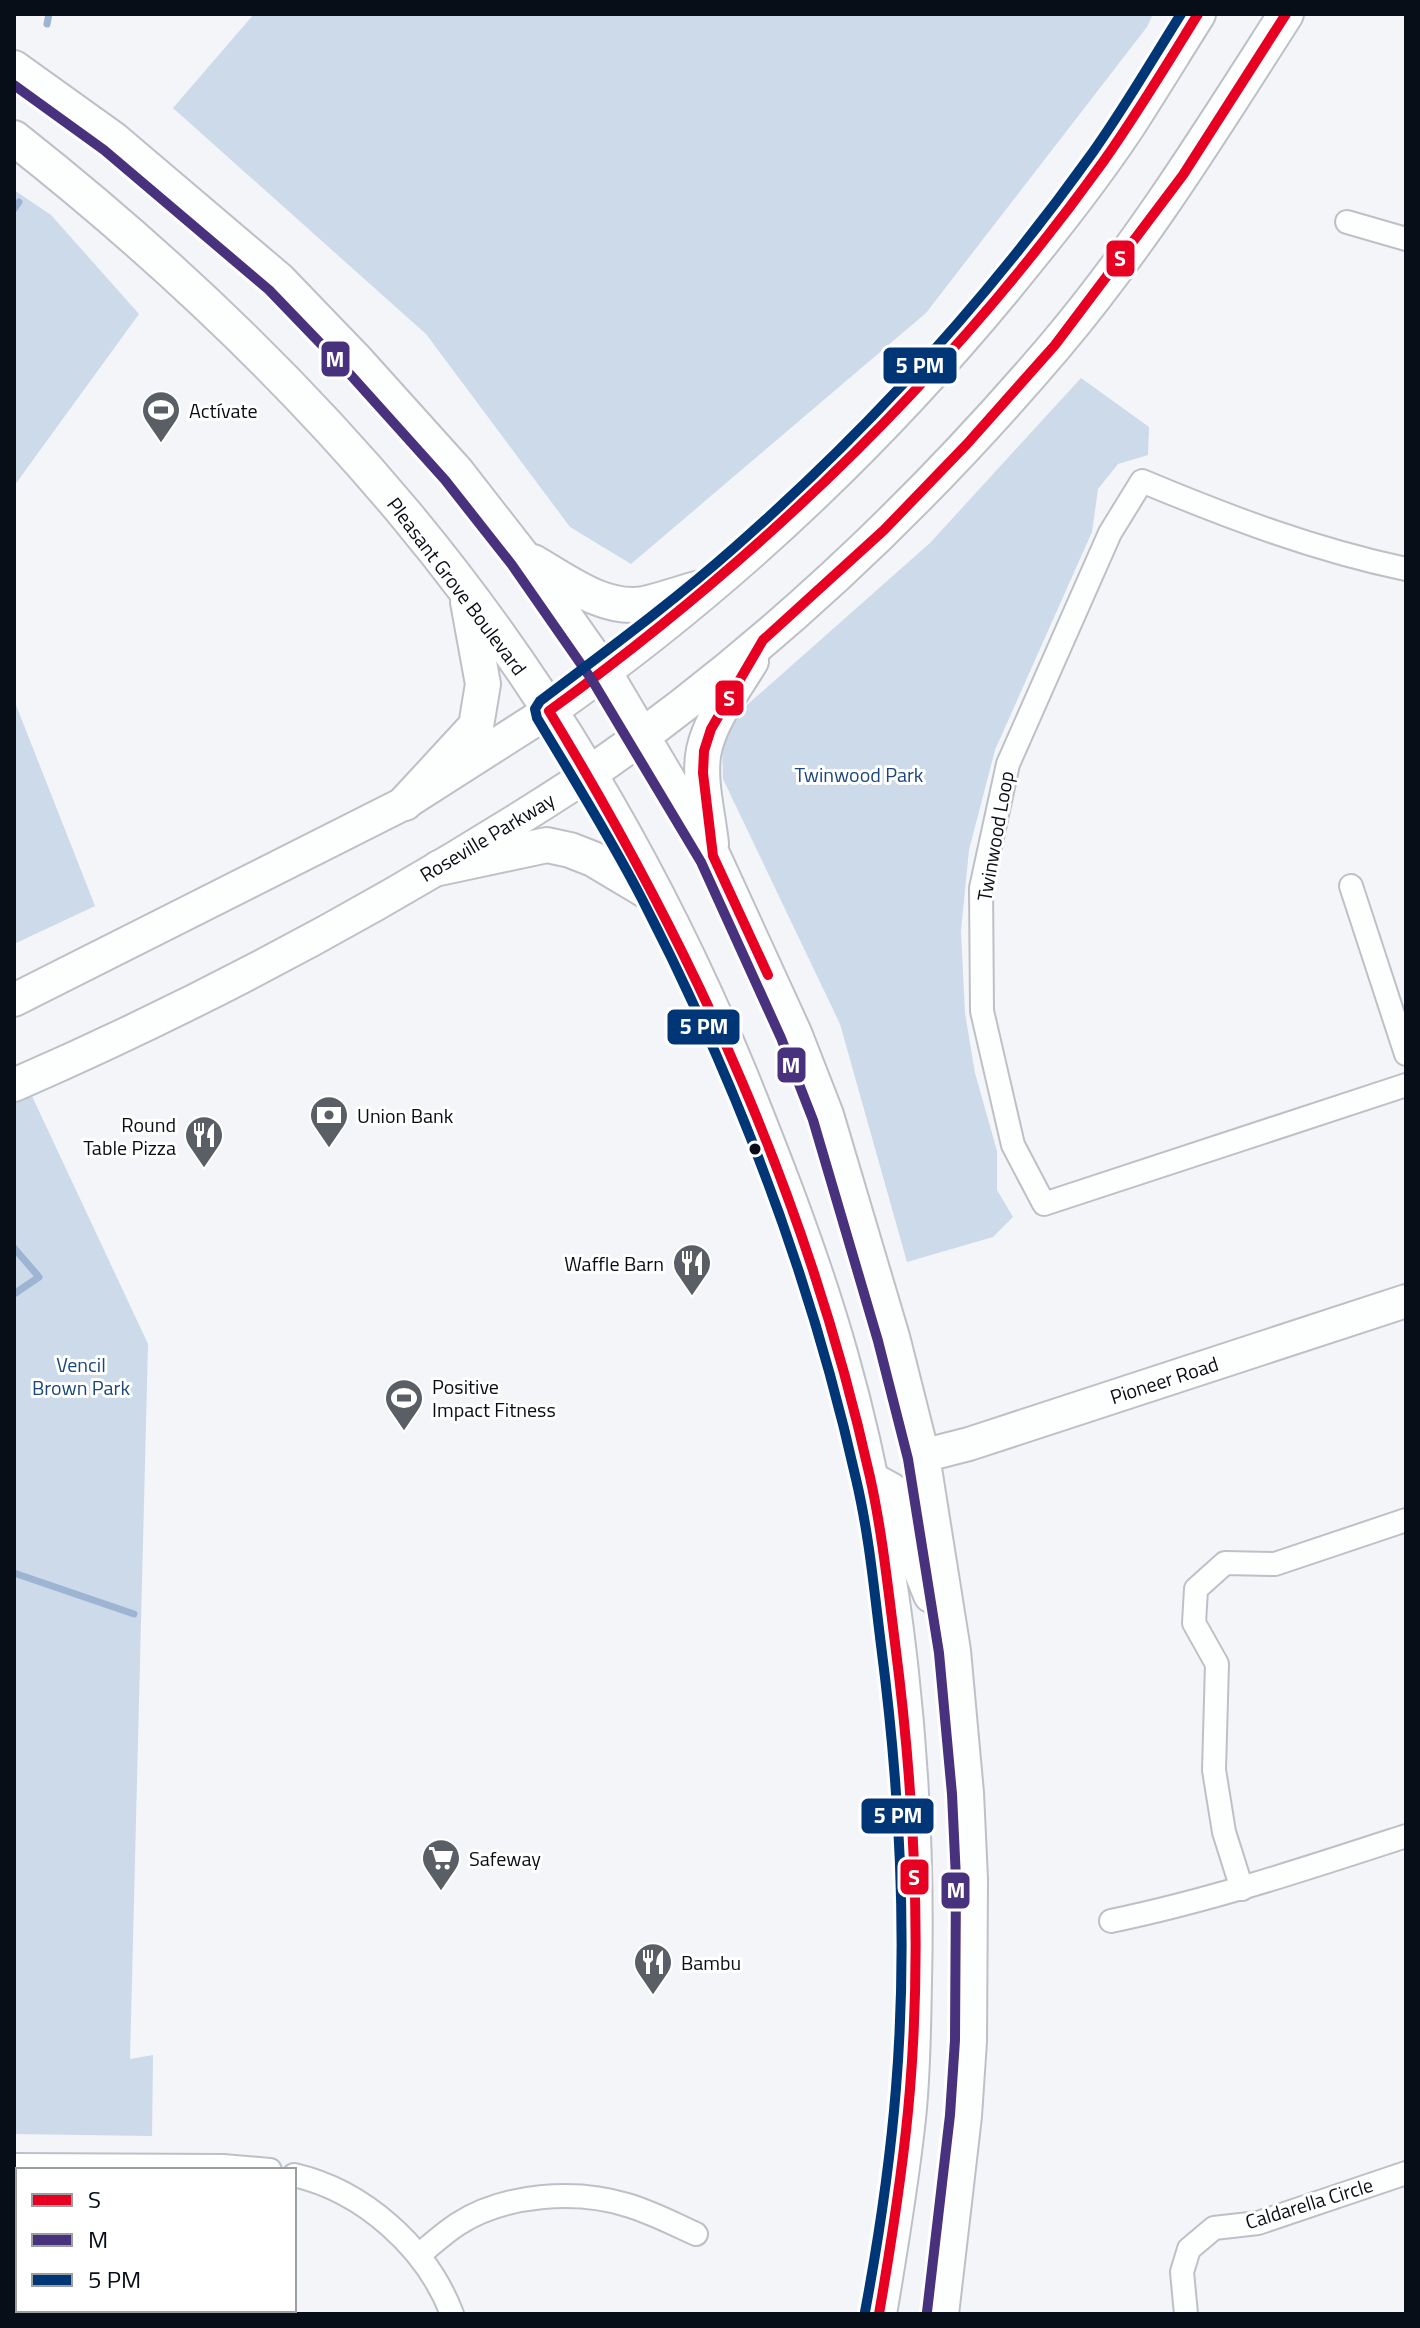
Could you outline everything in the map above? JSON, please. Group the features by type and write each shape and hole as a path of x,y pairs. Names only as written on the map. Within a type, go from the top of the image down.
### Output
{"main road":[{"path":"14,1000 405,803 604,672 715,583 830,480 974,327 1126,129 1198,14"},
{"name":"Roseville Parkway","path":"14,1085 271,962 439,868 642,738 763,640 884,530 967,444 1055,345 1183,175 1286,14"},
{"path":"14,68 125,149 279,280 418,427 523,557 604,672 713,856 752,939 826,1115 892,1337 922,1456 953,1651 966,1793 970,1879 969,2041 941,2314"},
{"name":"Pleasant Grove Boulevard","path":"14,138 168,267 311,408 406,515 549,711 589,774 696,971 732,1057 805,1243 841,1359 882,1542 907,1743 914,1879 909,2113 879,2314"},
{"path":"523,557 599,599 619,604 642,604 715,583"},
{"path":"405,803 476,726 483,684 466,594"},
{"path":"713,856 703,773 704,751 711,729 763,640"},
{"path":"439,868 547,845 593,859 657,897"},
{"name":"Pioneer Road","path":"922,1456 984,1439 1406,1301"},
{"path":"870,1479 892,1491 904,1512 908,1538 953,1651"}],"street":[{"path":"1347,222 1406,239"},
{"name":"Twinwood Loop","path":"1406,569 1237,521 1142,481 1110,533 1008,764 981,888 981,904 982,1011 1013,1145 1044,1204 1406,1085"},
{"path":"1351,886 1406,1054"},
{"path":"1242,1889 1224,1832 1214,1770 1217,1664 1194,1623 1196,1589 1225,1563 1275,1564 1406,1520"},
{"path":"1111,1921 1179,1907 1242,1889 1406,1836"},
{"path":"14,2165 246,2168"},
{"name":"Caldarella Circle","path":"1186,2314 1182,2272 1189,2249 1214,2228 1258,2223 1406,2173"},
{"path":"296,2176 349,2197 385,2221 419,2255 445,2295 452,2314"},
{"path":"419,2255 459,2223 501,2205 543,2198 588,2197 627,2205 696,2234"}],"green space":[{"path":"254,14 1153,14 1147,27 926,313 631,564 570,527 426,334 173,108"},
{"path":"14,190 51,215 139,314 14,486"},
{"name":"Twinwood Park","path":"1081,378 1149,427 1148,455 1118,464 1098,489 1092,532 995,750 969,850 961,931 965,1013 975,1073 997,1151 997,1190 1013,1217 993,1237 907,1262 840,1024 723,779 722,744 739,712 930,543"},
{"path":"14,700 95,906 14,944"},
{"name":"Vencil Brown Park","path":"31,1094 148,1344 130,2059 153,2055 152,2136 14,2134 14,1102"}],"waterway":[{"path":"47,24 49,14"},
{"path":"14,209 19,202"},
{"path":"14,1248 39,1277 14,1294"},
{"path":"14,1573 134,1614"}],"transit line":[{"path":"865,2312 884,2200 894,2116 900,2032 902,1921 888,1700 861,1500 817,1329 794,1256 740,1110 642,899 537,718 535,709 540,701 663,607 735,547 880,409 970,309 1054,206 1105,135 1181,14"},
{"name":"S","path":"879,2314 907,2117 914,2033 916,1922 902,1698 870,1477 814,1274 780,1176 741,1080 699,986 652,894 549,711 627,652 777,526 916,389 982,316 1103,162 1198,14"},
{"name":"S","path":"768,975 713,856 703,773 704,751 711,729 763,640 884,530 967,444 1055,345 1183,175 1286,14"},
{"name":"M","path":"14,85 104,150 269,290 445,480 512,565 592,680 701,862 781,1038 813,1120 878,1341 908,1459 939,1653 956,1879 955,2040 950,2115 927,2312"}],"place":[{"name":"Actívate","path":"161,444"},
{"name":"Union Bank","path":"329,1149"},
{"name":"Round Table Pizza","path":"204,1169"},
{"name":"Waffle Barn","path":"692,1297"},
{"name":"Positive Impact Fitness","path":"404,1432"},
{"name":"Safeway","path":"441,1892"},
{"name":"Bambu","path":"653,1996"}]}
